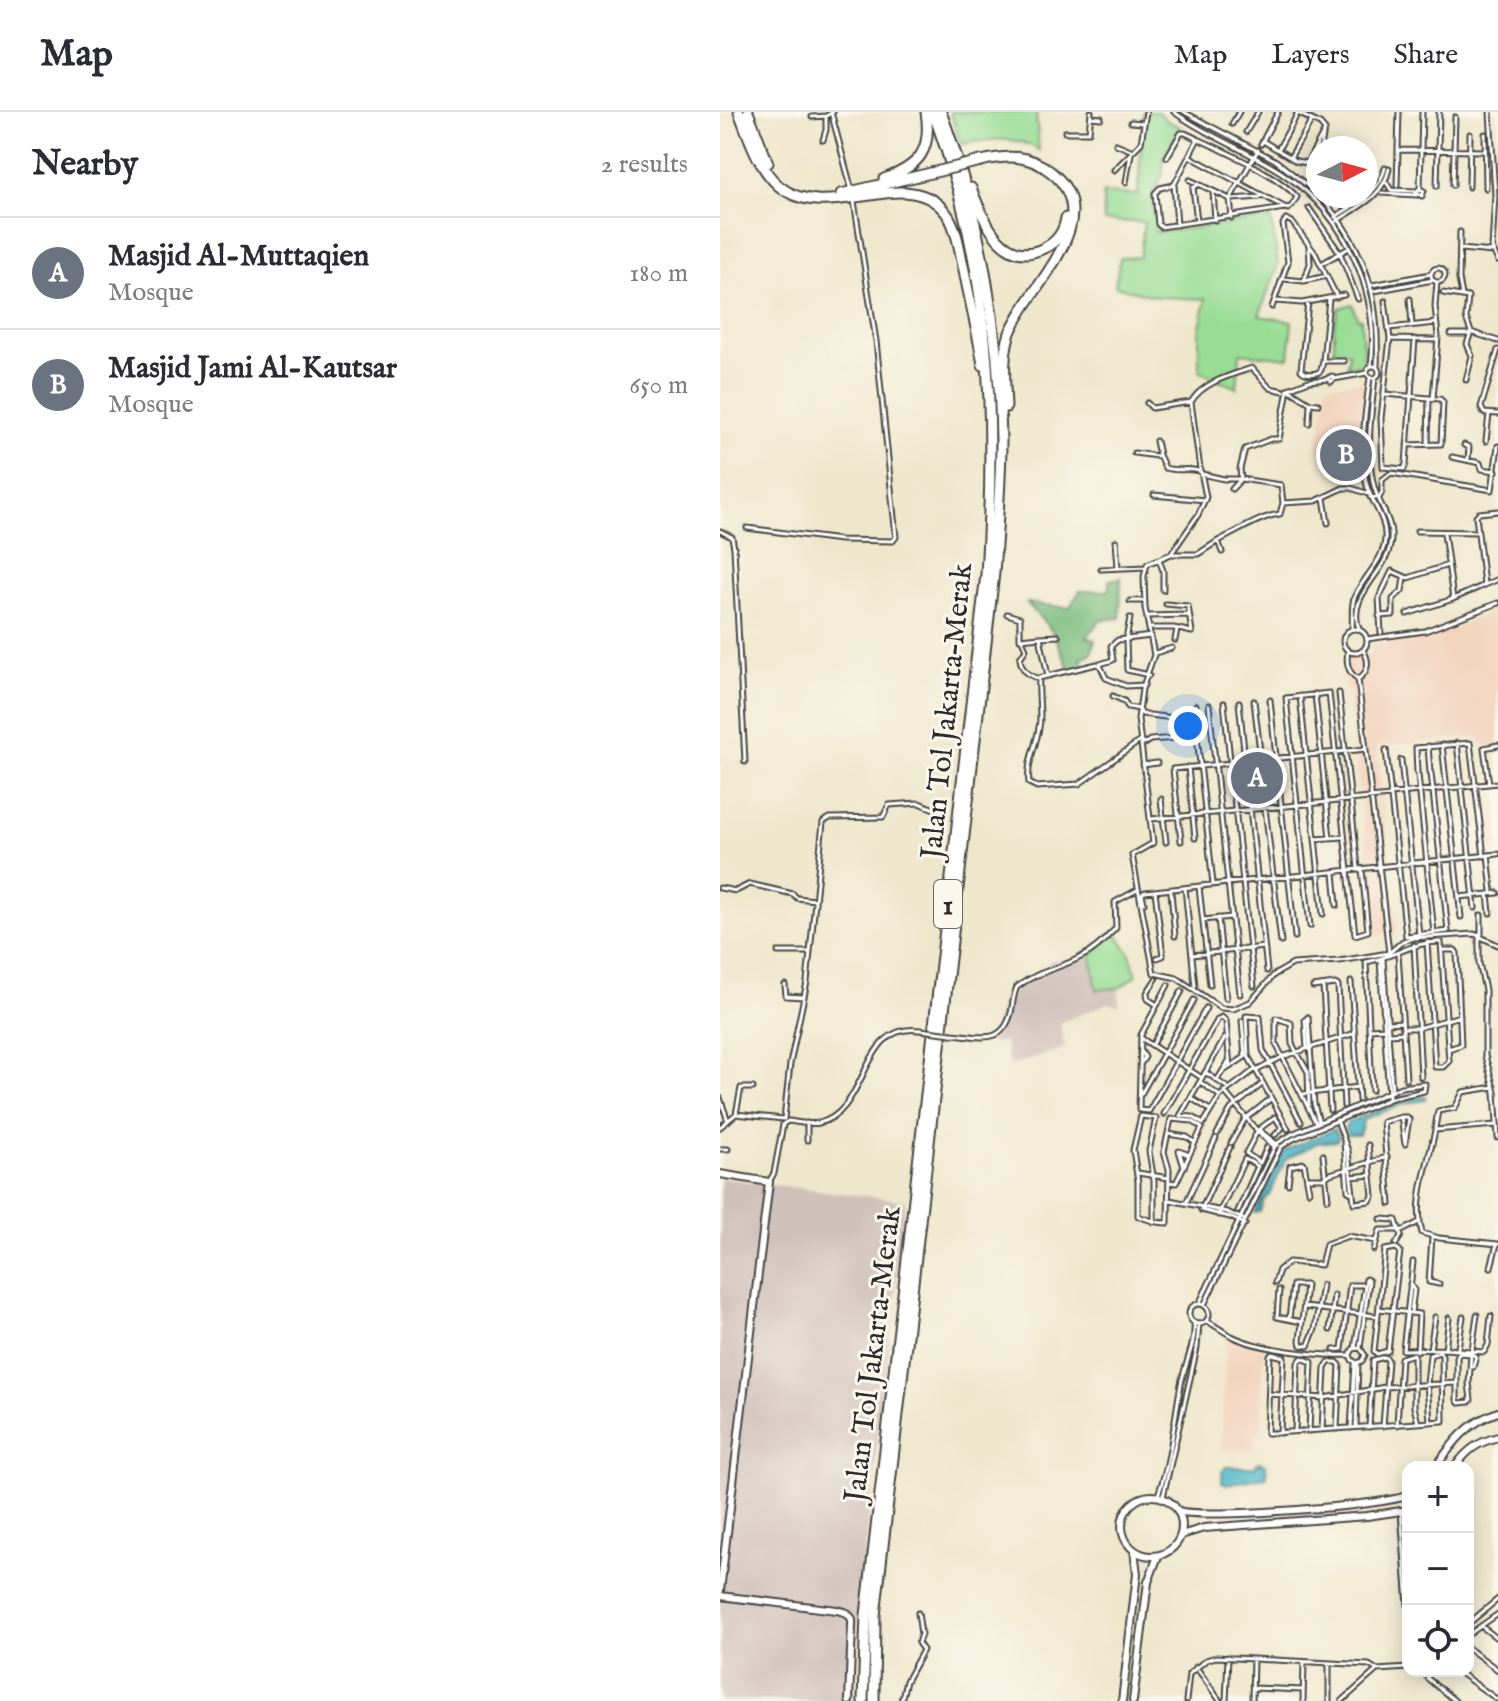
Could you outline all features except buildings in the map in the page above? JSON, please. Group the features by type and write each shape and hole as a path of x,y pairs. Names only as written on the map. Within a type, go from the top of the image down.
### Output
{"highway":[{"path":"739,112 755,153 778,185 809,200 907,191 935,203 949,219 956,235 992,412"},
{"path":"748,112 766,160 782,182 808,196 836,197 1013,156 1041,164 1062,183 1072,212 1069,236 1021,312 1006,346 1006,437 1000,483"},
{"path":"836,197 898,174 916,162 928,139 926,112"},
{"name":"Jalan Tol Jakarta–Merak","path":"863,1701 866,1615 986,574 992,483 992,412 984,320 970,241 933,112"},
{"name":"Jalan Tol Jakarta–Merak","path":"874,1701 875,1616 994,573 1000,483 999,397 991,308 973,214 941,112"},
{"path":"949,132 983,220 994,237 1020,252 1039,251 1056,241 1066,224 1067,213 1063,194 1053,178 1041,168 1023,162 982,163"}],"street":[{"path":"812,117 826,116 832,112 851,187"},
{"path":"1114,170 1141,143 1146,112"},
{"path":"1174,112 1254,156 1302,188 1332,222 1356,261 1373,326 1374,366 1380,372 1371,377 1334,379 1331,382 1328,379 1309,381 1287,390"},
{"path":"1184,112 1258,150 1306,184"},
{"path":"1232,124 1239,112"},
{"path":"1246,132 1258,112"},
{"path":"1278,112 1262,143 1306,163"},
{"path":"1278,149 1297,112 1324,128 1323,136"},
{"path":"1397,186 1399,112"},
{"path":"1418,191 1422,112"},
{"path":"1437,186 1439,112"},
{"path":"1490,112 1497,196 1493,252 1498,261"},
{"path":"1065,132 1088,133 1091,115 1101,118"},
{"path":"823,140 826,116"},
{"path":"1453,185 1455,117"},
{"path":"1291,156 1312,121"},
{"path":"1131,122 1143,123"},
{"path":"1491,129 1498,129"},
{"path":"1322,136 1324,132"},
{"path":"1167,157 1181,133 1249,165 1297,196 1288,209 1159,226 1155,193 1160,188 1174,185"},
{"path":"1469,187 1470,134"},
{"path":"1485,134 1486,188"},
{"path":"1177,225 1174,185 1198,139"},
{"path":"1116,144 1132,152"},
{"path":"1232,218 1231,199 1258,150"},
{"path":"1398,150 1485,151"},
{"path":"1126,182 1132,152"},
{"path":"1189,156 1288,209"},
{"path":"1378,190 1387,169"},
{"path":"1190,180 1231,199 1261,197"},
{"path":"1384,181 1391,190 1418,191"},
{"path":"1197,223 1193,188 1199,184"},
{"path":"1213,191 1215,220"},
{"path":"1378,191 1418,191"},
{"path":"747,528 840,540 893,541 896,537 876,341 854,201"},
{"path":"1309,208 1340,253 1358,299"},
{"path":"1329,208 1360,257 1372,285 1378,326 1363,447 1370,495 1384,522 1385,544 1354,598 1352,629 1343,639 1348,650 1347,664 1358,679 1389,953"},
{"path":"1332,222 1352,208"},
{"path":"1272,307 1288,262 1283,221 1288,219 1309,244 1337,297"},
{"path":"1460,232 1459,279 1462,295"},
{"path":"1304,281 1310,264 1309,244"},
{"path":"1321,264 1349,248"},
{"path":"1460,248 1493,252"},
{"path":"1372,285 1401,284 1435,281 1444,278 1442,270 1436,268 1431,274 1401,284 1374,291"},
{"path":"1428,444 1438,340 1435,281 1431,274"},
{"path":"1283,279 1304,281 1327,276"},
{"path":"1443,293 1468,297 1466,318 1470,333 1467,344 1472,356 1466,380"},
{"path":"1275,301 1308,302 1344,295"},
{"path":"1308,302 1301,370 1306,373 1319,372 1323,361 1329,299"},
{"path":"1410,299 1412,325"},
{"path":"1385,301 1390,339 1381,418 1383,467 1404,469 1415,339"},
{"path":"1369,304 1376,303"},
{"path":"1389,328 1436,323"},
{"path":"1451,334 1470,333 1498,341"},
{"path":"1390,339 1438,340"},
{"path":"1498,350 1482,403 1482,410 1498,414"},
{"path":"1323,361 1344,361"},
{"path":"1147,403 1152,408 1191,402 1209,385 1252,368 1270,388 1287,390 1318,404"},
{"path":"1367,639 1359,629 1357,618 1360,600 1389,550 1391,535 1389,519 1373,484 1369,447 1371,377"},
{"path":"1232,489 1241,479 1240,468 1245,449 1260,442 1279,439 1287,390"},
{"path":"1384,393 1443,402 1441,444 1407,445"},
{"path":"1171,554 1205,500 1191,402"},
{"path":"1309,423 1310,403"},
{"path":"1486,441 1489,414"},
{"path":"1101,569 1146,567 1171,554 1198,554 1265,516 1280,514 1283,503 1281,485 1166,469 1156,441"},
{"path":"1464,445 1469,447 1468,460"},
{"path":"1378,499 1382,492 1382,478 1390,473 1489,491 1493,486 1498,446"},
{"path":"1134,453 1153,457 1159,455"},
{"path":"1452,457 1480,463 1482,469 1496,471"},
{"path":"1283,503 1324,498 1343,488 1378,499"},
{"path":"1154,495 1205,500"},
{"path":"1324,498 1328,523"},
{"path":"1484,584 1477,514 1498,511"},
{"path":"720,531 732,537 734,548 745,762"},
{"path":"1417,531 1478,532"},
{"path":"1444,533 1453,599"},
{"path":"1116,541 1118,567"},
{"path":"1218,541 1222,552"},
{"path":"1159,559 1163,571 1163,590"},
{"path":"1380,566 1404,578 1416,577 1448,565"},
{"path":"1146,567 1145,601 1155,653 1139,709 1140,742 1153,844 1132,854 1154,973 1177,978 1222,1008 1233,1009 1246,1005 1274,975 1293,964 1389,953 1407,940 1480,934 1498,945"},
{"path":"1381,633 1379,598 1392,571"},
{"path":"1395,622 1393,599 1402,591 1404,578"},
{"path":"1407,614 1453,599 1498,579"},
{"path":"1130,601 1145,601"},
{"path":"1367,639 1425,631 1498,603"},
{"path":"1150,628 1192,632 1188,606 1166,604"},
{"path":"1007,614 1020,618 1026,652 1020,658 1021,666 1039,679 1113,660 1111,646 1116,641 1151,636"},
{"path":"1147,616 1189,615"},
{"path":"1379,616 1393,615"},
{"path":"1130,618 1126,640 1127,670 1149,675"},
{"path":"1175,640 1177,629"},
{"path":"1352,629 1359,629"},
{"path":"1022,640 1058,636"},
{"path":"1040,637 1048,676"},
{"path":"1358,679 1368,665 1363,650 1367,639"},
{"path":"1155,653 1172,648"},
{"path":"1348,650 1354,653 1363,650"},
{"path":"1099,665 1106,678 1126,686 1144,685"},
{"path":"1039,679 1040,720 1028,767 1032,786 1079,784 1140,742 1144,744 1150,740 1178,736 1172,716 1142,714 1139,709 1128,707 1124,701 1113,696"},
{"path":"1315,693 1330,838"},
{"path":"1310,926 1285,699 1329,693 1354,934 1367,934 1339,693"},
{"path":"1300,695 1323,914"},
{"path":"1270,700 1295,937"},
{"path":"1254,701 1261,760"},
{"path":"1239,702 1267,971"},
{"path":"1224,703 1254,986"},
{"path":"1196,705 1214,885"},
{"path":"1209,705 1240,994"},
{"path":"1457,743 1475,908"},
{"path":"1434,933 1415,749 1471,744 1490,913"},
{"path":"1442,745 1461,917"},
{"path":"1489,784 1484,748 1498,745"},
{"path":"1386,750 1405,934 1419,935 1448,931 1428,746"},
{"path":"1181,841 1173,770 1366,749"},
{"path":"1401,760 1419,935"},
{"path":"1143,765 1157,763"},
{"path":"1188,767 1195,838"},
{"path":"1151,819 1498,783"},
{"path":"1161,799 1166,842"},
{"path":"849,1701 852,1619 847,1613 720,1594 769,1182 774,1173 784,1121 790,1064 804,997 822,827 825,819 883,817 888,805 921,803 937,810"},
{"path":"1265,808 1281,942"},
{"path":"1314,839 1343,837"},
{"path":"1144,903 1143,894 1155,891 1498,854"},
{"path":"1334,872 1337,905"},
{"path":"720,888 736,891 750,884 815,900"},
{"path":"1199,887 1210,985"},
{"path":"1185,888 1195,986"},
{"path":"736,1114 820,1123 840,1110 888,1036 900,1030 991,1037 1004,1031 1017,987 1038,973 1079,959 1098,947 1117,927 1115,902 1137,890"},
{"path":"1170,890 1175,936"},
{"path":"1155,891 1163,956 1157,958"},
{"path":"1459,897 1498,893"},
{"path":"1481,915 1479,963 1485,990 1485,1056 1494,1087 1498,1138"},
{"path":"1203,920 1231,917"},
{"path":"1218,918 1226,998"},
{"path":"1372,1090 1366,963 1414,945 1427,942 1442,943 1449,1061 1443,1067 1435,1067 1427,942"},
{"path":"1414,945 1421,1077"},
{"path":"1192,955 1264,947"},
{"path":"1442,950 1457,951 1461,1045 1448,1049"},
{"path":"778,952 809,952"},
{"path":"1398,953 1406,1079"},
{"path":"1381,959 1391,1096"},
{"path":"1156,979 1147,993 1148,999 1157,1005"},
{"path":"1351,982 1359,1100"},
{"path":"785,985 786,996 804,997"},
{"path":"1168,985 1142,1033 1139,1109 1149,1111 1206,1008"},
{"path":"1323,985 1330,1110"},
{"path":"1313,987 1338,986 1344,1106"},
{"path":"1152,1044 1182,991"},
{"path":"1140,1095 1194,1000"},
{"path":"1386,1034 1460,1016"},
{"path":"1243,1019 1260,1017 1262,1047 1301,1122"},
{"path":"1309,1048 1306,1017 1309,1019 1311,1092 1309,1105"},
{"path":"1164,1114 1218,1019 1224,1018 1224,1044 1180,1116 1193,1117 1202,1126"},
{"path":"1222,1072 1245,1057 1243,1019"},
{"path":"1243,1019 1247,1051 1254,1071 1288,1129"},
{"path":"1275,1019 1290,1022 1291,1043 1308,1072 1318,1123 1276,1044 1275,1019"},
{"path":"1369,1029 1402,1022"},
{"path":"1138,1173 1176,1183 1210,1110 1226,1090 1282,1057 1355,1033"},
{"path":"1141,1038 1189,1070 1220,1096"},
{"path":"1224,1044 1230,1067"},
{"path":"1217,1080 1229,1061"},
{"path":"1205,1072 1217,1080 1258,1130 1280,1148"},
{"path":"1160,1496 1181,1383 1193,1343 1196,1323 1190,1311 1202,1305 1280,1148 1293,1139 1337,1121 1391,1096 1410,1085 1424,1084 1424,1091 1391,1096 1336,1115 1275,1145 1243,1221"},
{"path":"1186,1203 1217,1136 1236,1104 1261,1085"},
{"path":"1303,1094 1358,1087"},
{"path":"1491,1267 1497,1244 1432,1237 1422,1233 1419,1222 1425,1164 1438,1111 1455,1108 1463,1092 1494,1087"},
{"path":"720,1127 736,1114 741,1088 753,1088"},
{"path":"720,1098 728,1121"},
{"path":"1191,1098 1210,1110"},
{"path":"1203,1206 1248,1116 1269,1100"},
{"path":"1336,1115 1344,1138 1348,1191 1352,1193"},
{"path":"1154,1222 1149,1151 1156,1118 1141,1116 1133,1150 1138,1173 1138,1216 1154,1222 1168,1223 1169,1180 1164,1152 1171,1119 1192,1121 1202,1126"},
{"path":"1259,1164 1246,1153 1258,1130 1276,1117 1282,1129 1275,1135"},
{"path":"1390,1204 1383,1125 1386,1120 1401,1117 1407,1117 1405,1144 1401,1117"},
{"path":"807,1123 807,1140"},
{"path":"1435,1130 1496,1125"},
{"path":"1168,1134 1187,1137 1195,1142"},
{"path":"1348,1168 1354,1203 1372,1201 1374,1192 1368,1145"},
{"path":"1238,1211 1267,1147"},
{"path":"720,1149 728,1149"},
{"path":"1184,1167 1179,1151 1189,1155"},
{"path":"1323,1155 1328,1199"},
{"path":"1307,1178 1325,1178 1387,1157"},
{"path":"1219,1213 1243,1160 1259,1164"},
{"path":"1288,1184 1290,1166 1305,1164 1309,1191"},
{"path":"720,1174 769,1182"},
{"path":"1351,1177 1371,1175"},
{"path":"1169,1199 1203,1206 1243,1221"},
{"path":"1381,1219 1396,1220 1401,1239 1396,1244"},
{"path":"1374,1250 1380,1230 1406,1230 1419,1222"},
{"path":"1275,1283 1279,1270 1289,1262 1321,1265 1327,1244 1348,1236 1376,1241"},
{"path":"1432,1237 1429,1282 1439,1284"},
{"path":"1386,1249 1400,1251 1385,1354 1374,1351 1379,1309 1386,1249"},
{"path":"1413,1262 1410,1284 1414,1290 1402,1348 1416,1353"},
{"path":"1196,1323 1207,1321 1253,1344 1324,1356 1350,1355 1358,1348 1369,1280 1365,1279 1363,1315"},
{"path":"1289,1319 1293,1285 1304,1285 1307,1288 1300,1343 1310,1345 1322,1285"},
{"path":"1334,1350 1342,1349 1350,1285 1363,1285"},
{"path":"1279,1290 1276,1316 1302,1322"},
{"path":"1330,1330 1334,1295"},
{"path":"1202,1305 1209,1312 1207,1321"},
{"path":"1305,1307 1378,1317"},
{"path":"1379,1309 1421,1315 1412,1424"},
{"path":"1472,1352 1477,1315"},
{"path":"1397,1425 1402,1356 1458,1349 1472,1352 1476,1356 1470,1374 1469,1402 1457,1402 1457,1356 1459,1353 1472,1352 1486,1350 1491,1316"},
{"path":"1430,1422 1427,1384 1435,1317"},
{"path":"1458,1349 1463,1317"},
{"path":"1280,1433 1284,1357 1272,1354 1267,1433 1280,1433 1418,1424 1444,1421 1441,1384 1449,1318"},
{"path":"1356,1362 1362,1361 1365,1355 1358,1348"},
{"path":"1350,1355 1356,1362 1353,1428"},
{"path":"1369,1427 1374,1359 1387,1358 1383,1426"},
{"path":"1295,1431 1299,1360 1312,1362 1309,1431"},
{"path":"1322,1430 1326,1364 1329,1362 1339,1363 1337,1429"},
{"path":"1268,1394 1324,1398 1385,1387 1456,1383"},
{"path":"1414,1407 1418,1424"},
{"path":"1440,1461 1468,1427 1498,1412"},
{"path":"1459,1461 1466,1452 1483,1441 1498,1437"},
{"path":"1179,1511 1183,1523 1181,1535 1172,1549 1158,1556 1145,1556 1126,1541 1122,1530 1125,1511 1133,1501 1145,1496 1160,1496 1179,1511 1198,1515 1367,1505 1402,1496"},
{"path":"1181,1535 1199,1529 1402,1511"},
{"path":"1248,1525 1245,1517 1249,1512"},
{"path":"1122,1701 1137,1566 1134,1550"},
{"path":"1133,1701 1149,1575 1158,1556"},
{"path":"1474,1619 1498,1599"},
{"path":"901,1701 906,1680 923,1650 918,1645 921,1634 918,1613"},
{"path":"1474,1631 1498,1614"},
{"path":"1132,1619 1138,1617 1143,1620"},
{"path":"1481,1626 1498,1639"},
{"path":"1474,1652 1498,1670"},
{"path":"1186,1701 1188,1676 1211,1657 1369,1665 1377,1670 1402,1668"},
{"path":"1226,1701 1228,1657"},
{"path":"1252,1701 1253,1659"},
{"path":"1303,1701 1304,1662"},
{"path":"1329,1663 1329,1701"},
{"path":"1196,1667 1220,1701"},
{"path":"1344,1700 1377,1670"},
{"path":"1432,1677 1455,1701"},
{"path":"1465,1677 1498,1700"},
{"path":"1253,1688 1303,1690"}],"shaded area":[{"path":"1365,381 1357,446 1317,451 1327,385"},
{"path":"1498,608 1498,746 1481,747 1479,736 1377,747 1397,933 1376,935 1342,657 1372,654 1370,645 1411,641 1458,627"},
{"path":"1498,817 1498,851 1486,852 1482,819"},
{"path":"1091,956 1097,990 1119,988 1119,1006 1108,1003 1060,1023 1065,1048 1009,1066 1004,1041 990,1044 1003,997 1012,997 1014,984 1049,968 1048,962 1058,960 1062,964"},
{"path":"720,1178 906,1201 860,1595 854,1701 720,1701"},
{"path":"1226,1337 1264,1349 1261,1434 1256,1434 1255,1449 1221,1451"}],"green space":[{"path":"950,112 1036,112 1039,150 1011,140 961,144"},
{"path":"1143,112 1158,112 1180,127 1162,160 1163,174 1152,195 1156,233 1271,218 1278,265 1259,316 1292,321 1289,358 1240,353 1237,388 1199,371 1199,332 1206,299 1157,297 1115,286 1120,258 1140,257 1144,222 1104,221 1103,193 1138,195"},
{"path":"1352,304 1357,318 1361,319 1362,366 1347,365 1349,352 1334,351 1334,326 1339,308"},
{"path":"1121,578 1120,618 1100,620 1087,637 1095,640 1091,654 1081,658 1085,669 1071,672 1052,631 1027,603 1069,608 1080,591 1109,591 1109,580"},
{"path":"1115,931 1130,954 1137,975 1119,988 1097,990 1091,956"}],"water":[{"path":"1412,1096 1426,1097 1425,1100 1406,1103 1364,1119 1359,1135 1347,1135 1345,1128 1348,1122"},
{"path":"1334,1129 1339,1138 1336,1141 1317,1143 1286,1159 1260,1212 1255,1213 1284,1151"},
{"path":"1259,1462 1266,1465 1267,1477 1226,1484 1222,1482 1222,1472 1226,1467 1254,1467"}],"place":[{"name":"Masjid Jami Al-Kautsar","path":"1346,455"},
{"name":"Masjid Al-Muttaqien","path":"1257,778"}]}
